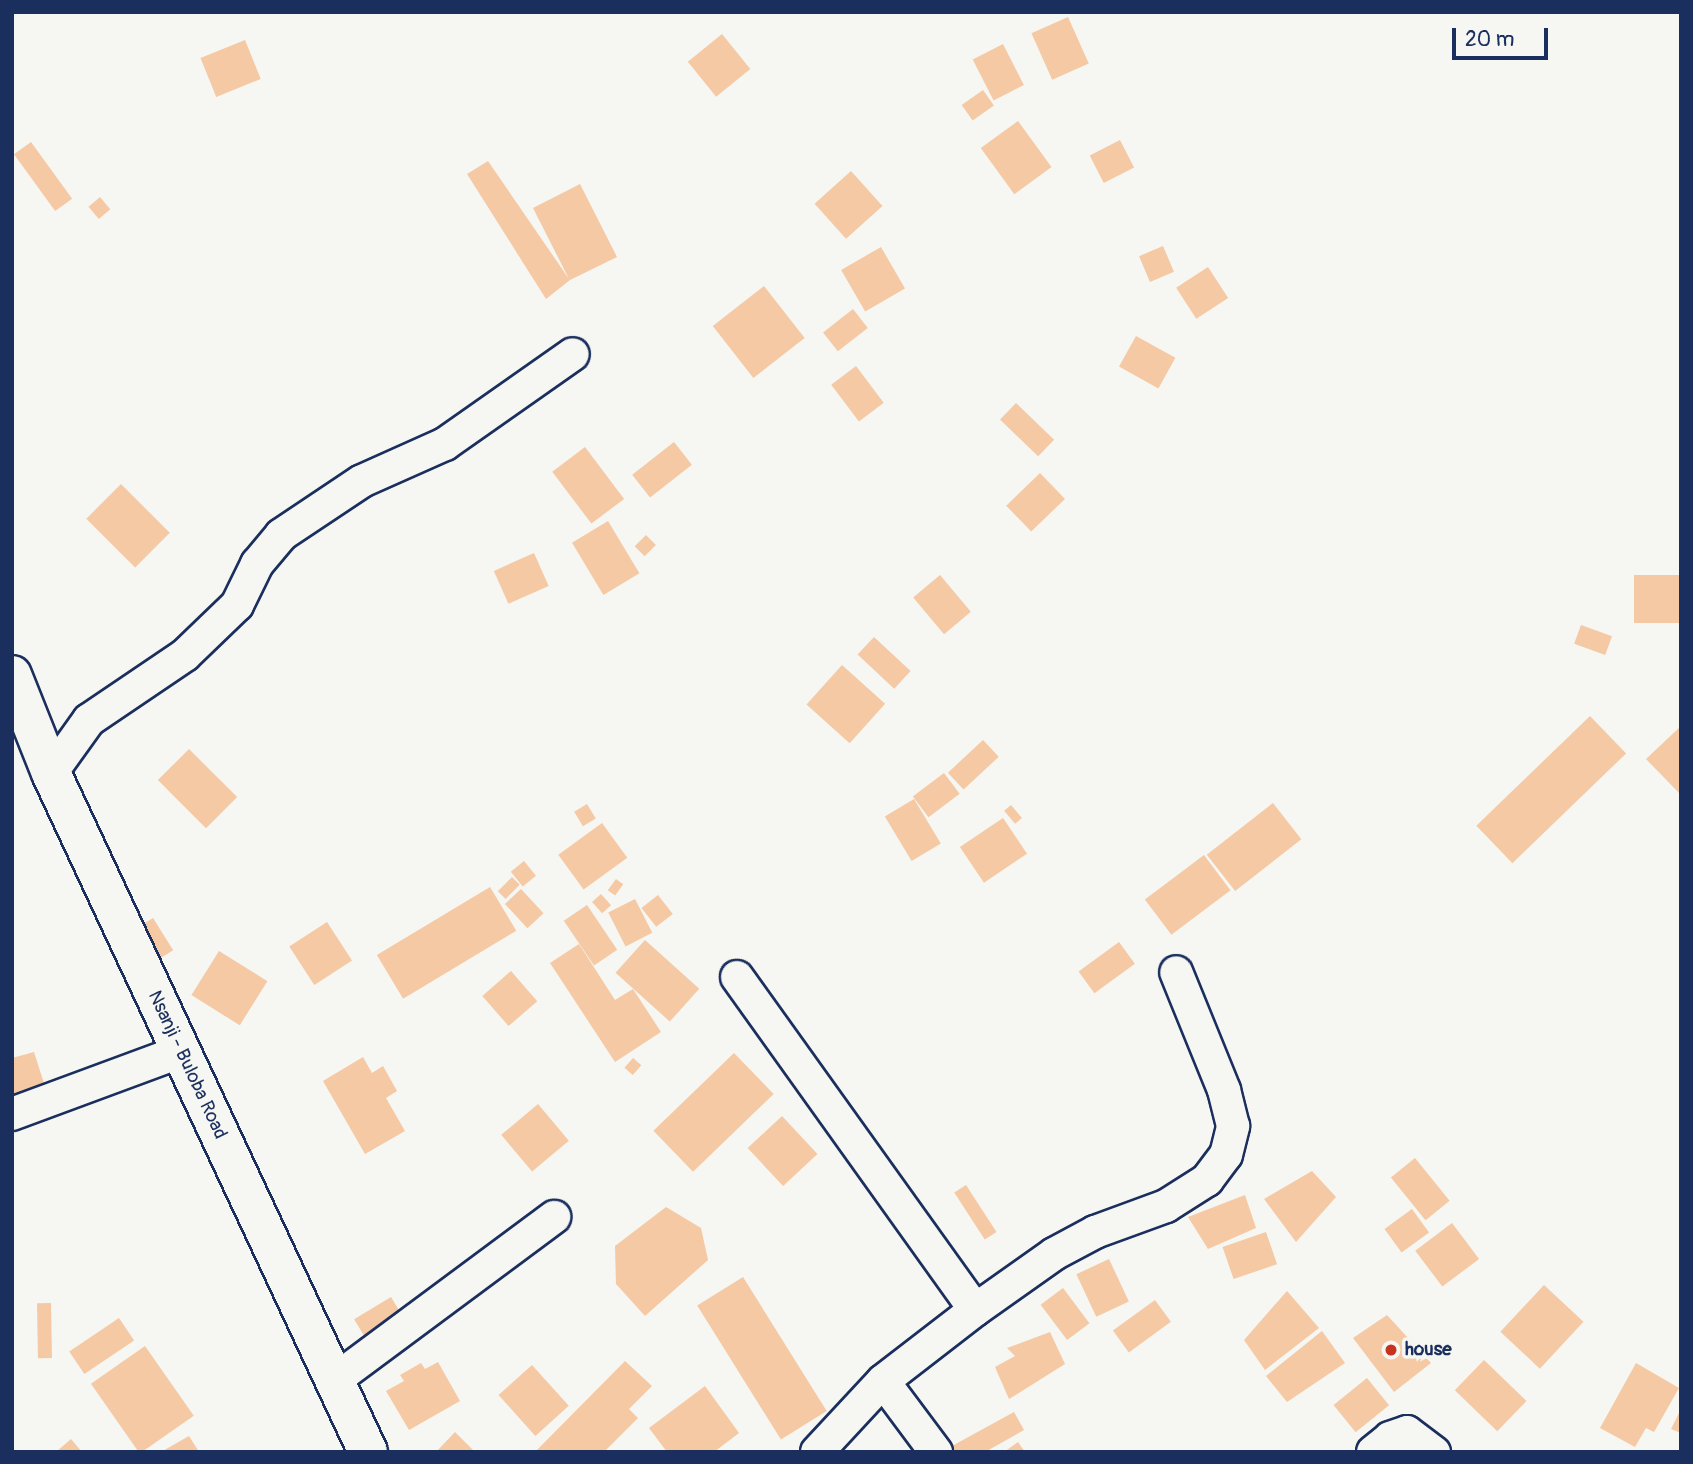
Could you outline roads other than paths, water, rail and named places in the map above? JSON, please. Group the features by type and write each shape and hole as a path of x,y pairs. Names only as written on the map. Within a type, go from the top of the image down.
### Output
{"main road":[{"name":"Nsanji - Buloba Road","path":"12,675 51,773 180,1052 336,1378 368,1452"}],"street":[{"path":"51,773 89,720 185,655 237,605 257,564 281,535 362,481 445,444 573,354"},
{"path":"817,1452 883,1381 975,1310 1054,1254 1095,1233 1166,1206 1207,1180 1226,1155 1233,1126 1224,1090 1176,972"},
{"path":"737,977 975,1310"},
{"path":"12,1114 180,1052"},
{"path":"336,1378 554,1217"},
{"path":"883,1381 936,1452"},
{"path":"1373,1452 1390,1438 1407,1432 1434,1452"}],"place":[{"name":"house","path":"1391,1350"}]}
